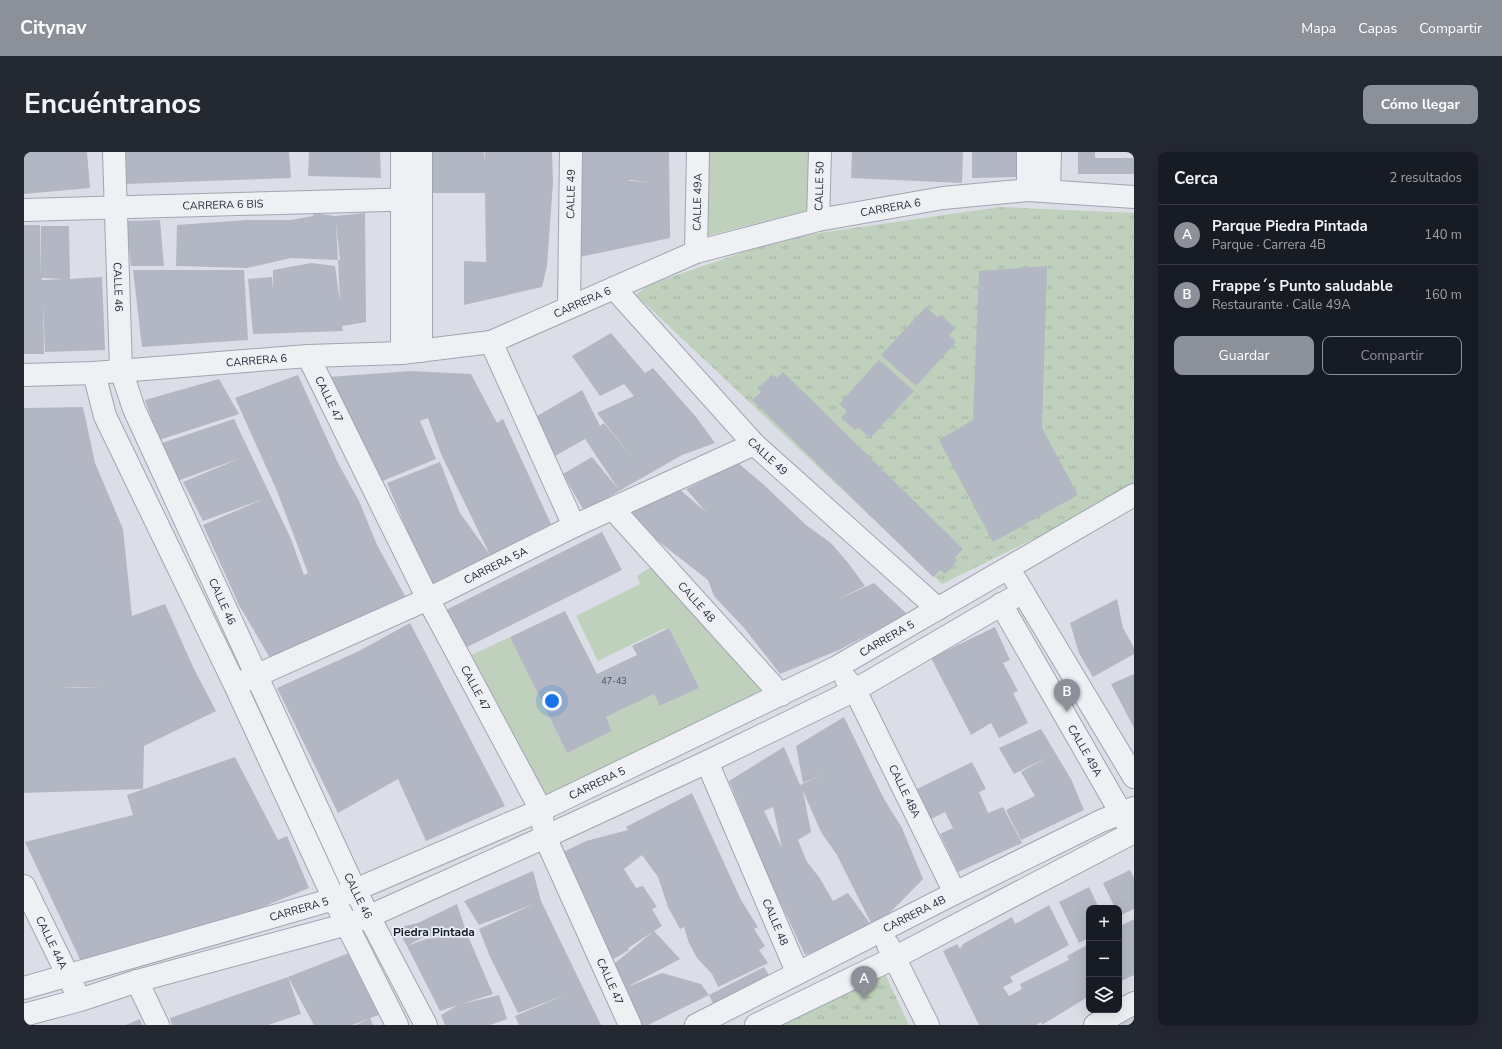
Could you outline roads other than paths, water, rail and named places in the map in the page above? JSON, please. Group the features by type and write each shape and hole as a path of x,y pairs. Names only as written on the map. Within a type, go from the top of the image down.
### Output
{"street":[{"name":"CALLE 46","path":"114,152 121,370 134,410 355,890 426,1025"},
{"path":"402,152 411,199 412,352"},
{"path":"411,199 421,152"},
{"name":"CALLE 49","path":"569,308 571,152"},
{"name":"CALLE 49A","path":"696,252 698,152"},
{"name":"CALLE 50","path":"818,220 820,152"},
{"path":"1028,152 1028,190"},
{"path":"1049,191 1050,152"},
{"name":"CARRERA 6","path":"24,376 94,373 308,356 412,352 492,342 696,252 818,220 943,198 1028,190 1134,197"},
{"name":"CARRERA 6 BIS","path":"24,210 411,199"},
{"name":"CALLE 49","path":"614,288 754,444 938,609"},
{"path":"492,342 574,526"},
{"name":"CALLE 47","path":"308,356 428,599 541,810 546,837 630,1025"},
{"name":"CALLE 46","path":"94,373 105,416 236,685 334,899 348,924 397,1025"},
{"name":"CARRERA 5A","path":"236,685 428,599 574,526 754,444"},
{"name":"CARRERA 5","path":"24,988 334,899 541,810 837,667 1134,495"},
{"name":"CALLE 48","path":"613,509 781,695"},
{"path":"1008,568 1134,777"},
{"path":"24,1015 80,1000 137,981 348,924 370,916 546,837 707,762 855,690 1023,592"},
{"name":"CALLE 49A","path":"1001,604 1127,810 1134,833"},
{"name":"CALLE 48A","path":"837,667 855,690 955,893"},
{"name":"CALLE 48","path":"707,762 797,972"},
{"name":"CARRERA 4B","path":"696,1025 797,972 882,931 955,893 1127,810"},
{"path":"756,1025 894,958 1134,833"},
{"name":"CALLE 44A","path":"24,886 80,1000"},
{"path":"882,931 928,1025"},
{"path":"137,981 158,1025"},
{"path":"1095,1025 1134,1003"}],"place":[{"name":"Frappe´s Punto saludable","path":"1067,712"},
{"name":"Parque Piedra Pintada","path":"864,999"}],"district":[{"name":"Piedra Pintada","path":"434,932"}]}
